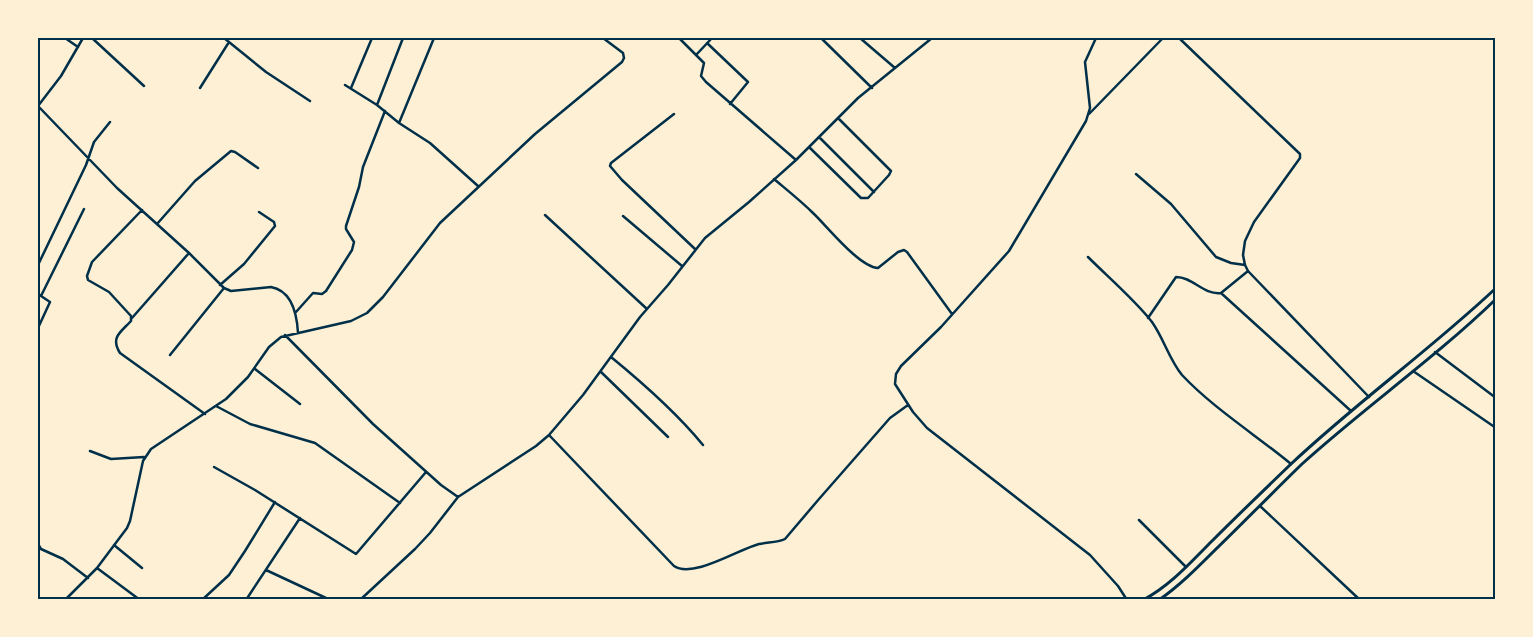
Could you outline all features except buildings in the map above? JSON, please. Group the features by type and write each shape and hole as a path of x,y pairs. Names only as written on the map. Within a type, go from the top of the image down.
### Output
{"street":[{"path":"65,38 78,47"},
{"path":"82,38 61,76 38,107 89,159 224,288 231,291 276,288 290,299 296,312 298,333"},
{"path":"92,38 144,86"},
{"path":"224,38 266,72 310,102"},
{"path":"351,88 372,38"},
{"path":"377,105 403,38"},
{"path":"399,123 434,38"},
{"path":"65,600 97,568 124,534 130,521 144,457 158,444 226,399 255,369 269,347 276,340 285,335 339,324 367,313 383,297 435,228 536,134 622,62 624,58 623,53 603,38"},
{"path":"679,38 704,63 701,73 702,78 796,160"},
{"path":"696,55 712,38"},
{"path":"820,38 872,88"},
{"path":"860,38 895,68"},
{"path":"360,600 415,549 458,497 461,497 536,446 549,435 583,395 646,309 712,232 796,160 858,98 932,38"},
{"path":"1089,115 1085,62 1096,38"},
{"path":"1127,600 1118,586 1090,556 1050,522 927,428 908,405 895,384 896,374 901,366 952,314 1009,251 1062,164 1089,115 1163,38"},
{"path":"1178,38 1300,154 1300,158 1254,222 1244,241 1245,265 1248,271 1369,397"},
{"path":"200,88 230,42"},
{"path":"707,43 748,82 730,104"},
{"path":"345,84 441,152 478,186"},
{"path":"296,312 312,293 322,294 326,291 352,250 354,242 346,226 359,187 363,167 385,111"},
{"path":"674,114 610,166 622,180 696,249"},
{"path":"809,147 861,198 868,198 874,192 890,175 891,171 838,118"},
{"path":"38,265 89,159 94,142 110,122"},
{"path":"819,137 874,192"},
{"path":"157,224 195,181 231,151 258,168"},
{"path":"1136,174 1171,204 1216,257 1231,263 1245,265"},
{"path":"774,179 814,214 840,242 871,267 878,268 898,252 904,250 952,314"},
{"path":"38,328 50,303 49,300 39,295 84,209"},
{"path":"132,318 112,294 88,280 86,276 92,262 142,210"},
{"path":"220,284 244,264 275,226 274,222 260,212"},
{"path":"545,215 566,237 646,309"},
{"path":"623,216 682,266"},
{"path":"189,253 132,318 116,339 116,345 120,353 205,414"},
{"path":"1088,257 1148,318 1160,336 1173,363 1184,376 1217,406 1291,464"},
{"path":"1148,318 1176,277 1184,278 1213,293 1221,293 1248,271"},
{"path":"170,355 224,288"},
{"path":"1144,600 1166,586 1291,464 1443,336 1496,288"},
{"path":"1221,293 1351,412"},
{"path":"1159,600 1171,592 1334,436 1496,299"},
{"path":"285,335 373,424 441,486 458,497"},
{"path":"1435,352 1496,398"},
{"path":"611,357 671,410 703,445"},
{"path":"255,369 300,404"},
{"path":"1413,371 1496,428"},
{"path":"600,372 668,436"},
{"path":"549,435 674,566 686,569 706,565 758,544 780,542 785,539 818,498 890,418 908,405"},
{"path":"216,406 250,424 315,443 400,503"},
{"path":"90,451 111,459 144,457"},
{"path":"214,467 275,502 356,554 426,472"},
{"path":"202,600 229,575 275,502"},
{"path":"1249,504 1255,511"},
{"path":"1260,506 1360,600"},
{"path":"246,600 300,518"},
{"path":"1138,520 1186,567"},
{"path":"38,544 41,549 63,559 88,578"},
{"path":"114,545 142,568"},
{"path":"97,568 140,600"},
{"path":"266,570 326,598"},
{"path":"69,596 74,600"}]}
